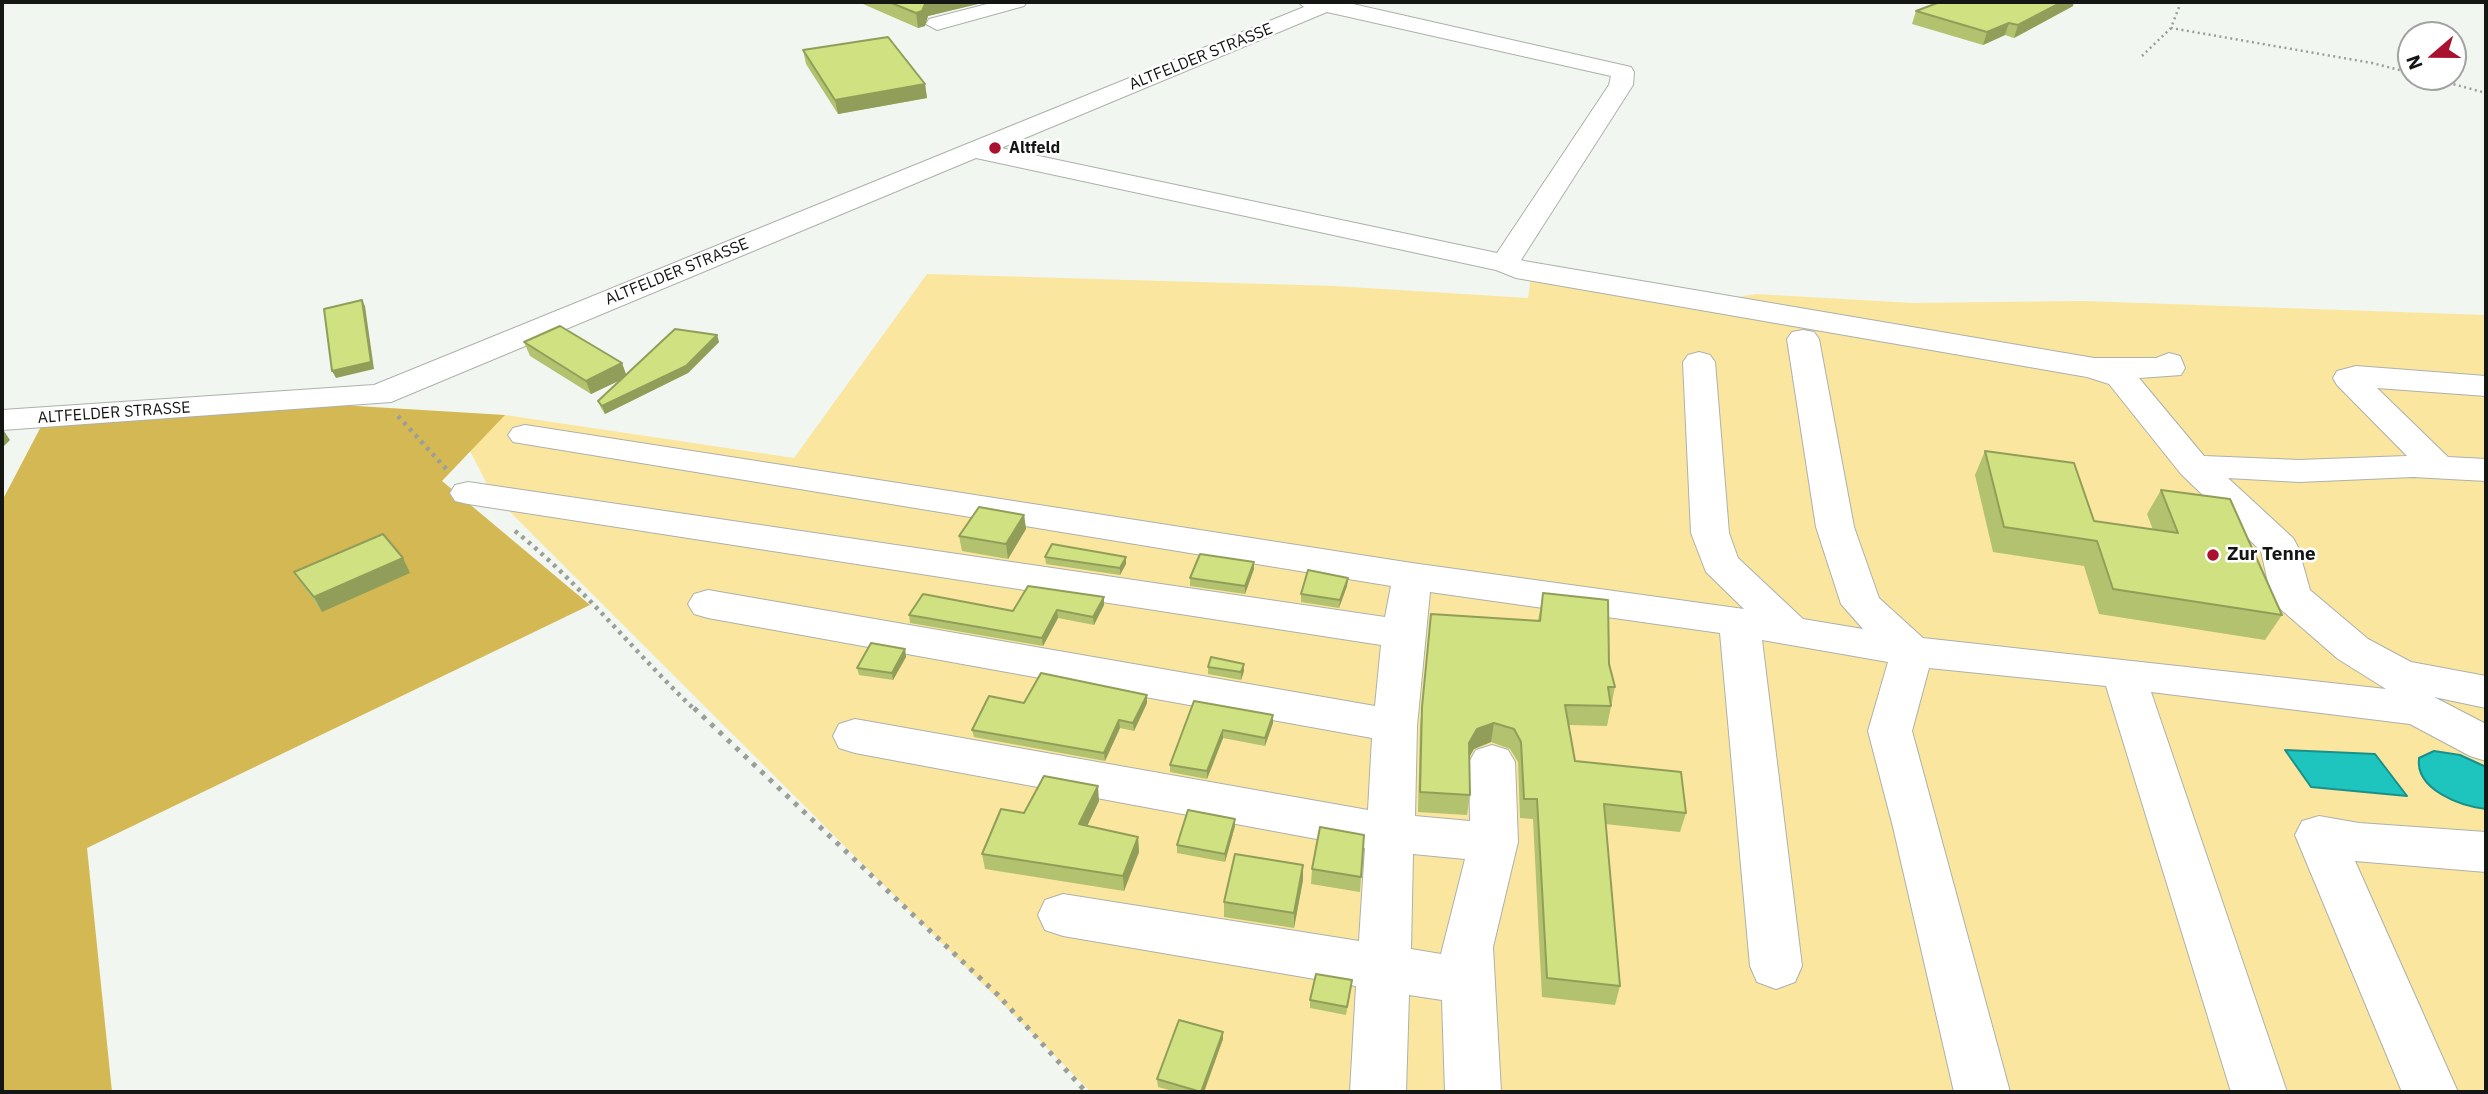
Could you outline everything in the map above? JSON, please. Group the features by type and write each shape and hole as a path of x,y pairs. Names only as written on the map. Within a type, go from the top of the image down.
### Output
{"street":[{"path":"937,24 1017,2"},
{"name":"ALTFELDER STRASSE","path":"2,420 379,395 1321,3 1623,72 1621,85 1505,262"},
{"path":"973,150 1505,262 1516,269 1734,304 2093,368 2121,377 2194,466 2279,547 2291,596 2353,649 2486,744"},
{"path":"1803,339 1835,527 1861,604 1912,652"},
{"path":"1699,362 1710,533 1720,563 1791,631"},
{"path":"2093,368 2169,368 2169,363"},
{"path":"2437,466 2349,378 2356,376 2486,386"},
{"path":"525,435 1412,576 1739,622 1912,652 2123,673 2410,692 2486,692"},
{"path":"2194,466 2299,471 2437,466 2486,470"},
{"path":"468,493 1403,634"},
{"path":"1378,1092 1382,967 1388,922 1395,726 1403,634 1412,576"},
{"path":"708,604 1395,726"},
{"path":"1739,622 1776,966"},
{"path":"1912,652 1890,731 1917,827 1982,1092"},
{"path":"2123,673 2259,1092"},
{"path":"855,736 1390,833 1494,842"},
{"path":"1473,1092 1467,947 1494,842 1492,762"},
{"path":"2430,1092 2319,835 2359,842 2486,852"},
{"path":"1063,915 1467,981"}],"path":[{"path":"2142,56 2171,28 2181,2"},
{"path":"2171,28 2397,69"},
{"path":"2467,88 2486,93"},
{"path":"379,395 468,493 550,559 654,671 998,995 1086,1092"}],"shaded area":[{"path":"927,274 1334,286 1528,298 1531,277 1732,298 1756,294 1913,303 2083,301 2486,315 2486,1092 1091,1092 492,494 469,449 485,427 505,415 794,458"},
{"path":"323,404 505,415 442,481 590,605 87,848 112,1092 2,1092 2,501 46,417"}],"water":[{"path":"2285,750 2375,754 2407,796 2311,787"},
{"path":"2434,751 2460,755 2486,767 2486,809 2453,800 2424,779 2419,758"}],"building":[{"path":"889,2 926,2 922,11 916,13"},
{"path":"1940,2 2062,2 2018,25 2009,23 1987,32 1916,11"},
{"path":"888,37 925,84 835,100 803,50"},
{"path":"362,300 371,362 332,371 324,309"},
{"path":"560,326 622,363 586,381 524,342"},
{"path":"675,329 717,335 686,366 602,406 598,401"},
{"path":"1985,451 2074,463 2094,521 2178,533 2161,490 2230,499 2282,615 2113,589 2097,541 2004,527"},
{"path":"979,507 1024,515 1006,544 959,536"},
{"path":"383,534 403,558 314,597 294,572"},
{"path":"1052,544 1126,557 1120,568 1045,557"},
{"path":"1200,554 1254,562 1245,586 1190,578"},
{"path":"1308,570 1348,578 1340,600 1301,594"},
{"path":"1028,586 1104,597 1093,617 1057,610 1042,638 909,615 923,594 1013,611"},
{"path":"1543,593 1608,600 1609,664 1615,687 1608,687 1611,706 1565,705 1575,761 1681,772 1686,813 1604,804 1620,986 1547,978 1537,799 1524,799 1521,742 1514,729 1494,723 1477,729 1469,743 1470,795 1420,792 1422,707 1431,614 1540,621"},
{"path":"871,643 905,649 892,673 857,668"},
{"path":"1211,657 1244,664 1241,672 1208,667"},
{"path":"1041,673 1147,695 1133,723 1119,720 1104,753 972,730 989,696 1024,703"},
{"path":"1194,701 1273,715 1265,738 1223,730 1207,771 1170,765"},
{"path":"1044,776 1098,786 1079,824 1138,837 1123,876 982,854 1001,809 1024,813"},
{"path":"1188,810 1235,819 1225,854 1177,845"},
{"path":"1320,827 1364,835 1361,877 1312,869"},
{"path":"1235,854 1303,865 1294,913 1224,902"},
{"path":"1316,974 1352,980 1347,1007 1310,1000"},
{"path":"1179,1020 1223,1032 1201,1092 1157,1079"}],"place":[{"name":"Altfeld","path":"995,148"},
{"name":"Zur Tenne","path":"2213,555"}]}
